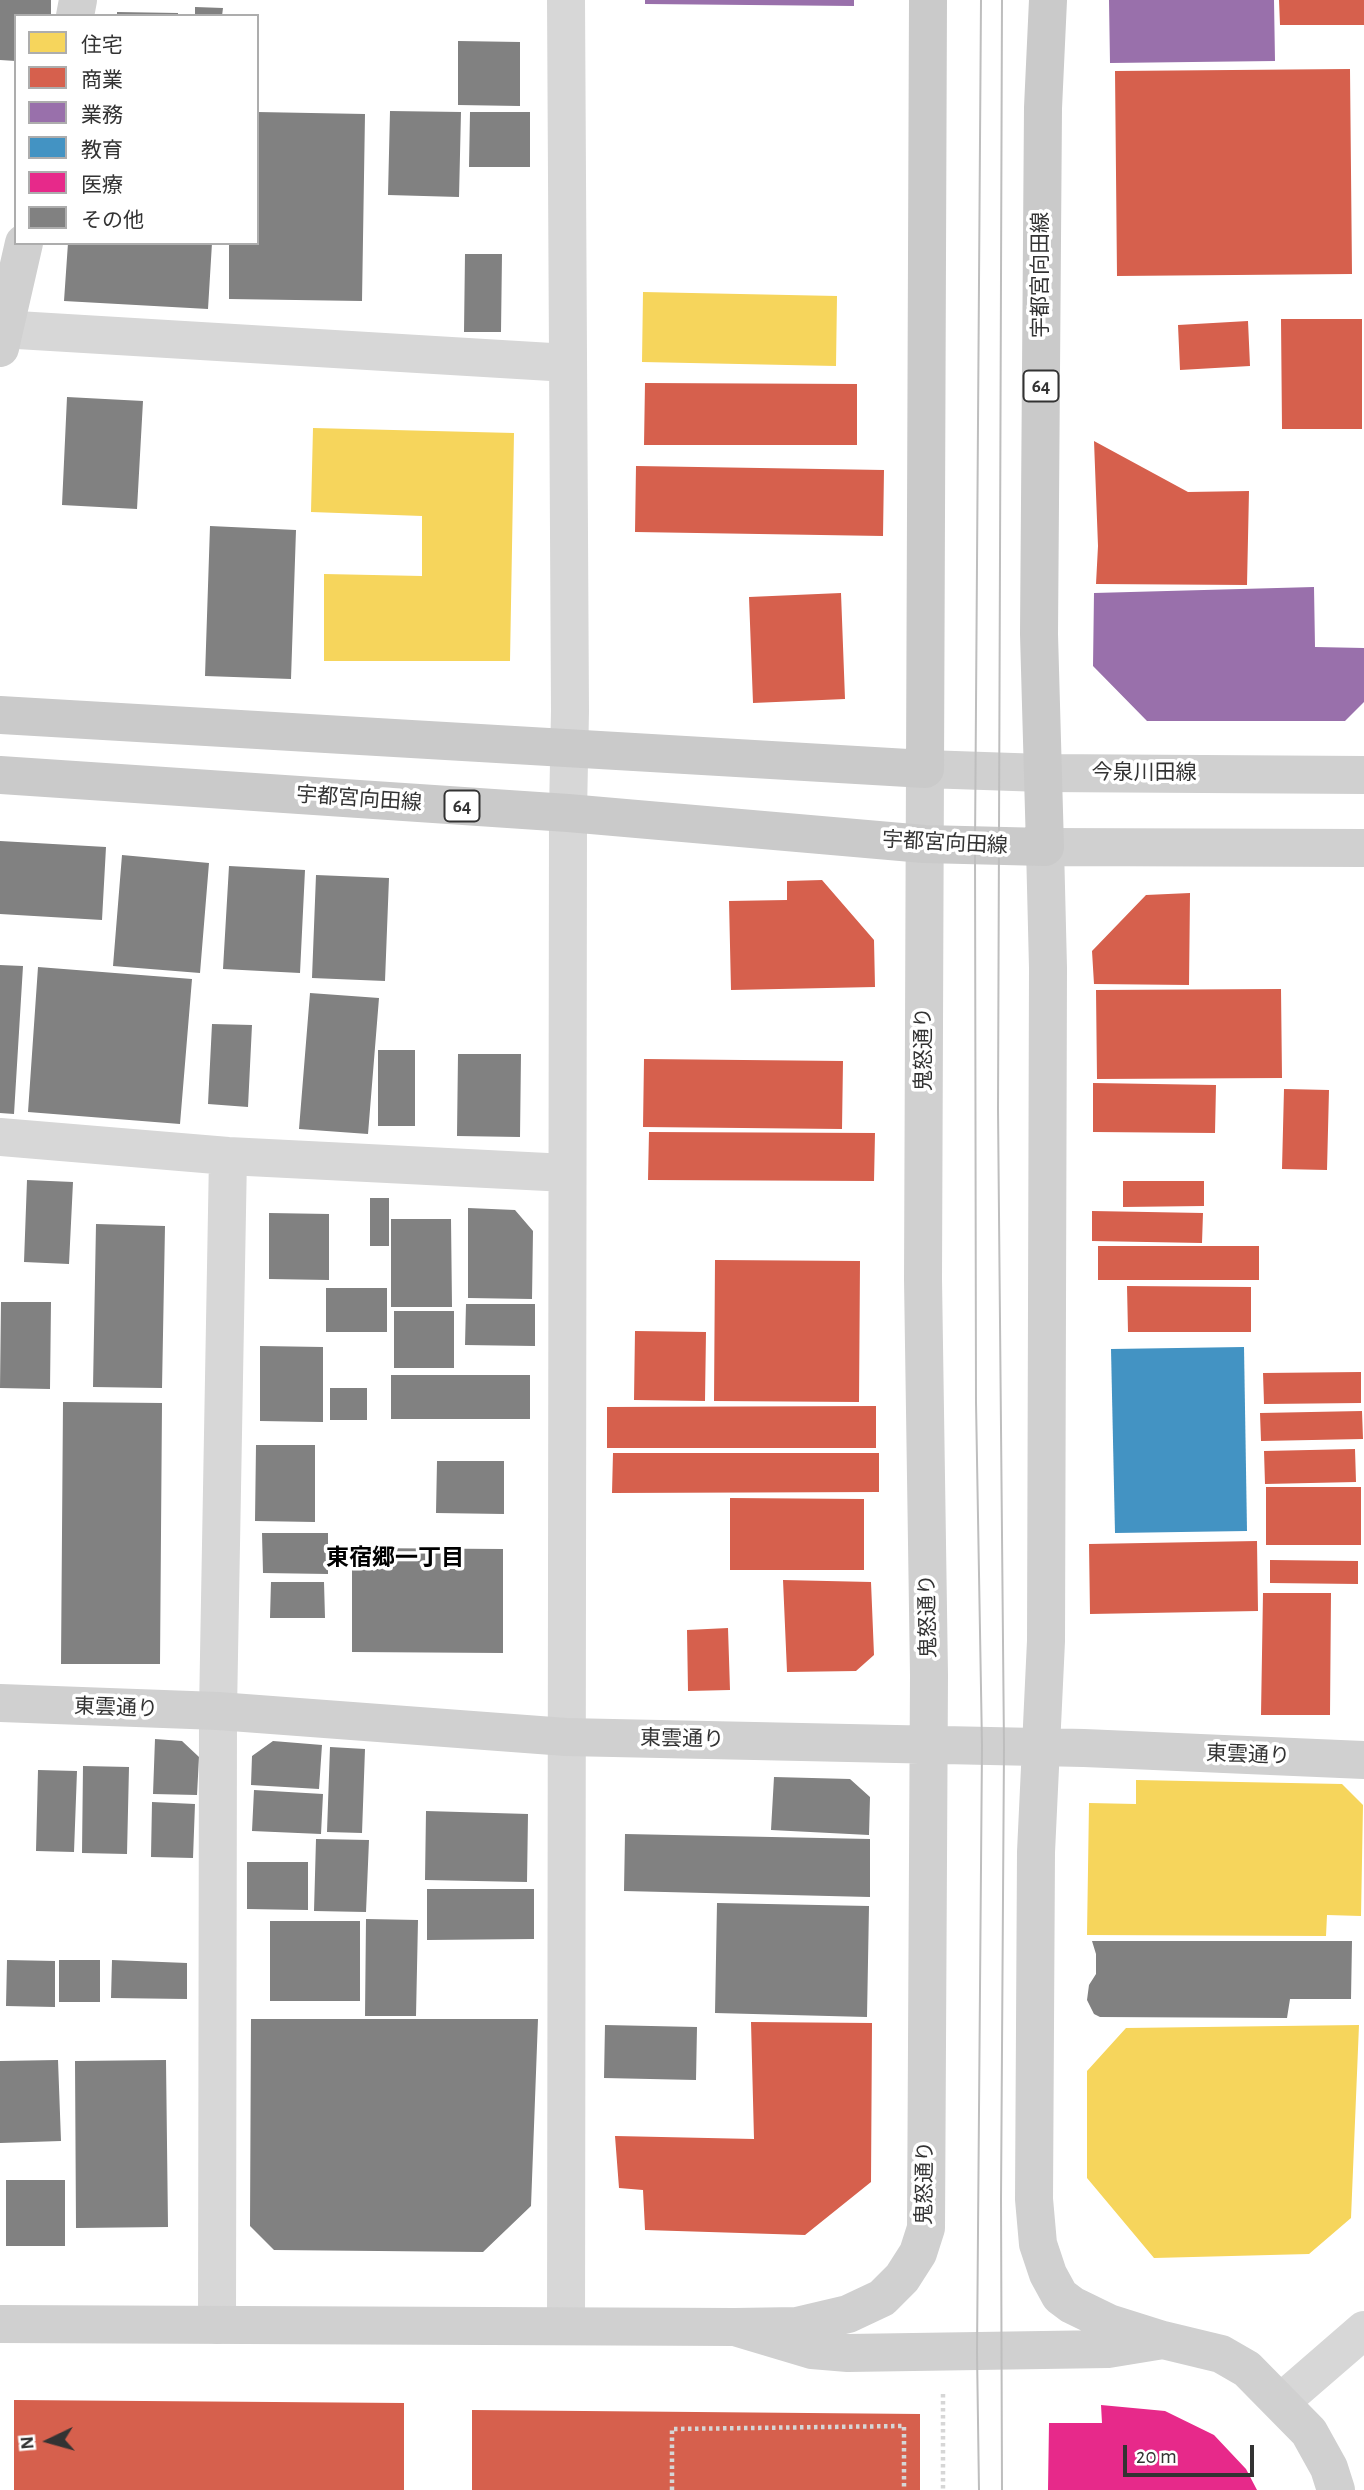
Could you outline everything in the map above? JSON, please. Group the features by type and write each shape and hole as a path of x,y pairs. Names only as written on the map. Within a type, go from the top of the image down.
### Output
{"main road":[{"path":"0,715 925,769 928,0"},
{"name":"宇都宮向田線","path":"0,775 568,813 924,844 1045,847 1039,592 1043,108 1048,0"}],"street":[{"path":"566,0 570,748 566,2325"},
{"path":"24,245 2,335 568,363"},
{"name":"今泉川田線","path":"925,769 1043,773 1364,775"},
{"name":"鬼怒通り","path":"735,2327 797,2326 848,2314 882,2298 902,2278 918,2253 926,2228 928,1745 923,1279 925,769"},
{"path":"1336,2490 1329,2468 1309,2432 1247,2369 1221,2354 1109,2323 1072,2305 1060,2296 1048,2274 1038,2244 1034,2199 1035,1852 1046,1641 1048,946 1045,847 1364,848"},
{"path":"0,1137 228,1156 567,1173"},
{"path":"216,2325 218,1711 228,1156"},
{"name":"東雲通り","path":"0,1703 218,1711 566,1737 1040,1748 1364,1760"},
{"path":"0,2324 735,2327 812,2350 848,2353 1108,2349 1163,2340"},
{"path":"1281,2402 1364,2330"}],"path":[{"path":"943,2393 943,2490"},
{"path":"672,2490 671,2429 904,2426 904,2490"}],"building: 住宅":[{"path":"643,292 837,296 836,366 642,362"},
{"path":"313,428 514,433 510,661 324,661 324,574 422,576 422,516 311,512"},
{"path":"1136,1780 1342,1784 1363,1805 1361,1916 1327,1915 1326,1936 1087,1935 1089,1803 1136,1804"},
{"path":"1359,2025 1351,2218 1309,2254 1154,2258 1087,2178 1087,2071 1126,2028"}],"building: 商業":[{"path":"1279,0 1364,0 1364,25 1280,25"},
{"path":"1350,69 1352,274 1117,276 1115,71"},
{"path":"1281,319 1362,319 1362,429 1282,429"},
{"path":"1248,321 1250,366 1180,370 1178,325"},
{"path":"645,383 857,384 857,445 644,445"},
{"path":"1094,441 1188,492 1249,491 1247,585 1096,584 1098,546"},
{"path":"636,466 884,470 883,536 635,532"},
{"path":"841,593 845,699 753,703 749,597"},
{"path":"822,880 874,940 875,987 731,990 729,901 787,900 787,881"},
{"path":"1190,893 1189,985 1094,984 1092,951 1146,895"},
{"path":"1281,989 1282,1078 1097,1079 1096,990"},
{"path":"644,1059 843,1061 842,1129 643,1127"},
{"path":"1093,1083 1216,1085 1215,1133 1093,1132"},
{"path":"1284,1089 1329,1090 1327,1170 1282,1169"},
{"path":"649,1132 875,1133 874,1181 648,1180"},
{"path":"1123,1181 1204,1181 1204,1206 1123,1207"},
{"path":"1092,1211 1203,1213 1202,1243 1092,1241"},
{"path":"1098,1246 1259,1246 1259,1280 1098,1280"},
{"path":"715,1260 860,1261 859,1402 714,1401"},
{"path":"1127,1286 1251,1287 1251,1332 1128,1332"},
{"path":"635,1331 706,1332 705,1401 634,1400"},
{"path":"1361,1372 1361,1403 1264,1404 1263,1373"},
{"path":"876,1406 876,1448 607,1448 607,1407"},
{"path":"1362,1411 1363,1439 1261,1441 1260,1413"},
{"path":"1355,1449 1356,1482 1265,1484 1264,1451"},
{"path":"613,1453 879,1453 879,1492 612,1493"},
{"path":"1266,1487 1361,1487 1361,1545 1266,1545"},
{"path":"730,1498 864,1499 864,1570 730,1570"},
{"path":"1257,1541 1258,1611 1090,1614 1089,1544"},
{"path":"1270,1560 1358,1561 1358,1584 1270,1583"},
{"path":"783,1580 871,1582 874,1655 856,1671 787,1672"},
{"path":"1263,1593 1331,1593 1330,1715 1261,1715"},
{"path":"728,1628 730,1690 688,1691 687,1630"},
{"path":"751,2022 872,2023 871,2182 805,2235 645,2230 643,2190 619,2188 615,2136 754,2139"},
{"path":"14,2400 404,2403 404,2490 14,2490"},
{"path":"472,2410 920,2414 920,2490 472,2490"}],"building: 業務":[{"path":"645,0 854,0 854,6 645,4"},
{"path":"1109,0 1274,0 1275,61 1110,63"},
{"path":"1314,587 1315,647 1364,648 1364,702 1345,721 1147,721 1093,666 1094,593"}],"building: 教育":[{"path":"1244,1347 1247,1531 1115,1533 1111,1349"}],"building: 医療":[{"path":"1101,2405 1165,2411 1214,2435 1246,2469 1257,2490 1048,2490 1049,2423 1102,2423"}],"building: その他":[{"path":"0,0 51,0 51,14 14,14 14,61 0,60"},
{"path":"195,7 223,8 222,14 195,14"},
{"path":"117,12 178,13 178,14"},
{"path":"458,41 520,42 520,106 458,105"},
{"path":"390,111 461,112 459,197 388,195"},
{"path":"259,112 365,114 362,301 229,299 229,245 259,245"},
{"path":"470,112 530,112 530,167 469,167"},
{"path":"68,245 212,245 208,309 64,301"},
{"path":"465,254 502,254 501,332 464,332"},
{"path":"67,397 143,401 137,509 62,505"},
{"path":"210,526 296,530 291,679 205,676"},
{"path":"0,841 106,847 102,920 0,914"},
{"path":"122,855 209,863 200,973 113,966"},
{"path":"229,866 305,870 300,973 223,969"},
{"path":"316,875 389,878 385,981 312,978"},
{"path":"0,965 23,966 14,1114 0,1113"},
{"path":"38,967 192,979 180,1124 28,1112"},
{"path":"310,993 379,998 368,1134 299,1129"},
{"path":"212,1024 252,1025 248,1107 208,1104"},
{"path":"378,1050 415,1050 415,1126 378,1126"},
{"path":"458,1054 521,1054 520,1137 457,1136"},
{"path":"27,1180 73,1182 69,1264 24,1262"},
{"path":"370,1198 389,1198 389,1246 370,1246"},
{"path":"468,1208 515,1210 533,1231 532,1299 468,1298"},
{"path":"269,1213 329,1214 329,1280 269,1279"},
{"path":"391,1219 451,1219 452,1307 391,1307"},
{"path":"96,1224 165,1226 162,1388 93,1387"},
{"path":"326,1288 387,1288 387,1332 326,1332"},
{"path":"1,1302 51,1302 50,1389 0,1388"},
{"path":"466,1304 535,1304 535,1346 465,1345"},
{"path":"394,1311 454,1311 454,1368 394,1368"},
{"path":"260,1346 323,1347 323,1422 260,1421"},
{"path":"391,1375 530,1375 530,1419 391,1419"},
{"path":"330,1388 367,1388 367,1420 330,1420"},
{"path":"63,1402 162,1403 160,1664 61,1664"},
{"path":"256,1445 315,1445 315,1522 255,1521"},
{"path":"437,1461 504,1461 504,1514 436,1513"},
{"path":"262,1533 328,1533 328,1574 263,1573"},
{"path":"352,1548 503,1549 503,1653 352,1652"},
{"path":"271,1582 324,1582 325,1618 270,1618"},
{"path":"155,1739 182,1741 199,1757 197,1795 153,1794"},
{"path":"273,1741 322,1745 319,1789 251,1785 252,1756"},
{"path":"330,1747 365,1749 362,1833 327,1832"},
{"path":"83,1766 129,1767 127,1854 82,1853"},
{"path":"38,1770 77,1771 74,1852 36,1851"},
{"path":"774,1777 850,1779 870,1797 869,1835 771,1830"},
{"path":"254,1790 323,1794 321,1834 252,1831"},
{"path":"152,1802 195,1804 193,1858 151,1857"},
{"path":"426,1811 528,1814 527,1882 425,1880"},
{"path":"625,1834 870,1839 870,1897 624,1891"},
{"path":"316,1839 369,1840 366,1912 314,1911"},
{"path":"247,1862 308,1862 308,1910 247,1909"},
{"path":"427,1889 534,1889 534,1939 427,1940"},
{"path":"717,1903 869,1906 867,2017 715,2013"},
{"path":"366,1919 418,1920 416,2016 365,2016"},
{"path":"270,1921 360,1921 360,2001 270,2001"},
{"path":"1092,1941 1352,1941 1351,1999 1290,1999 1287,2018 1100,2017 1094,2014 1087,2000 1089,1985 1096,1974 1096,1954"},
{"path":"7,1960 55,1961 55,2007 6,2006"},
{"path":"59,1960 100,1960 100,2002 59,2002"},
{"path":"112,1960 187,1963 187,1999 111,1998"},
{"path":"251,2019 538,2019 531,2206 483,2252 274,2250 250,2226"},
{"path":"605,2025 697,2027 696,2080 604,2078"},
{"path":"58,2060 61,2141 0,2143 0,2061"},
{"path":"166,2060 168,2227 76,2228 75,2061"},
{"path":"6,2180 65,2180 65,2246 6,2246"}],"tram line":[{"path":"979,2490 977,2352 982,1746 976,1402 975,845 981,0"},
{"path":"1002,0 998,1108 1004,1747 1002,2490"}],"district":[{"name":"東宿郷一丁目","path":"395,1558"}]}
